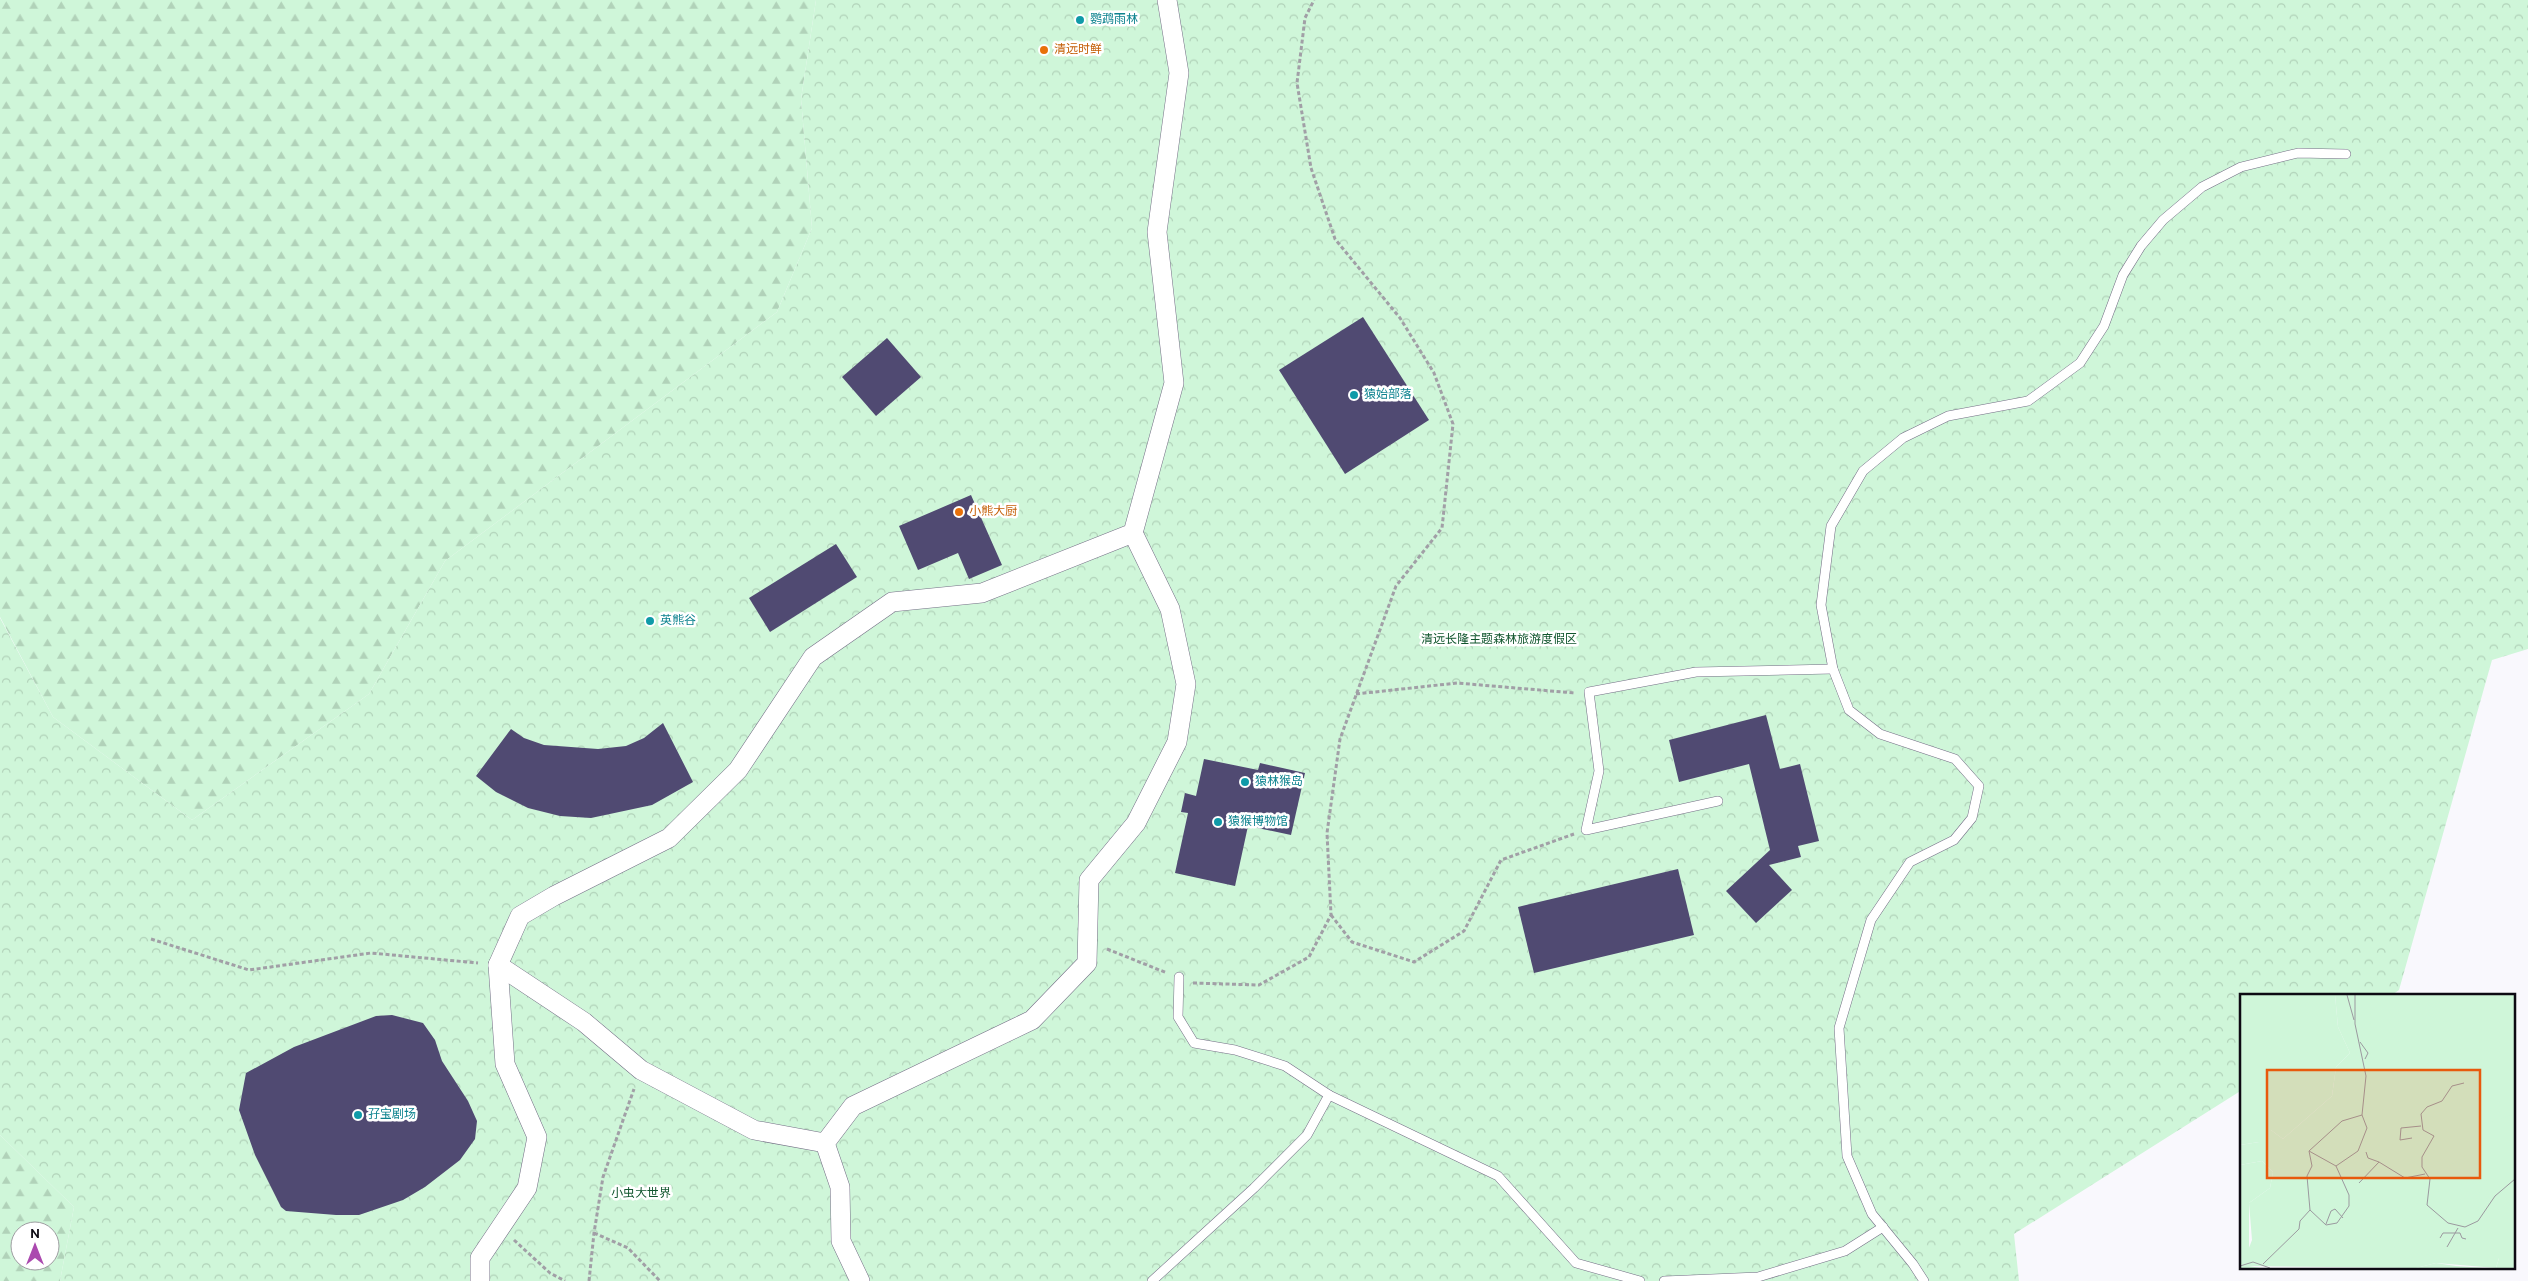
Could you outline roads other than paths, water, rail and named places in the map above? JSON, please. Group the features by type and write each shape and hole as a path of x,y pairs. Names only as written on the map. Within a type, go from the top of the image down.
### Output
{"street":[{"path":"825,1143 853,1106 1032,1020 1087,963 1089,880 1136,823 1177,742 1186,684 1170,609 1133,533 1174,383 1157,232 1179,73 1167,0"},
{"path":"480,1281 480,1258 527,1188 537,1137 505,1064 498,965 520,916 554,896 668,838 738,770 813,657 892,602 982,593 1133,533"},
{"path":"498,965 584,1022 640,1070 754,1130 825,1143"},
{"path":"825,1143 840,1187 841,1241 860,1281"}],"lane":[{"path":"1924,1281 1913,1264 1872,1214 1847,1156 1839,1028 1871,920 1910,862 1954,840 1972,818 1980,786 1955,759 1880,734 1849,710 1833,669 1821,605 1831,526 1863,471 1910,434 1948,416 2028,401 2080,363 2104,326 2123,275 2141,246 2163,220 2202,188 2241,167 2298,153 2346,154"},
{"path":"1718,801 1586,830 1599,771 1589,692 1696,672 1833,669"},
{"path":"1179,977 1178,1017 1194,1044 1235,1050 1285,1066 1329,1094 1498,1176 1576,1263 1640,1281"},
{"path":"1152,1281 1254,1188 1307,1135 1329,1094"},
{"path":"1664,1281 1758,1277 1845,1251 1883,1227"}],"place":[{"name":"鹦鹉雨林","path":"1080,20"},
{"name":"清远时鲜","path":"1044,50"},
{"name":"猿始部落","path":"1354,395"},
{"name":"小熊大厨","path":"959,512"},
{"name":"英熊谷","path":"650,621"},
{"name":"猿林猴岛","path":"1245,782"},
{"name":"猿猴博物馆","path":"1218,822"},
{"name":"孖宝剧场","path":"358,1115"}],"park label":[{"name":"清远长隆主题森林旅游度假区","path":"1499,640"},
{"name":"小虫大世界","path":"641,1194"}]}
